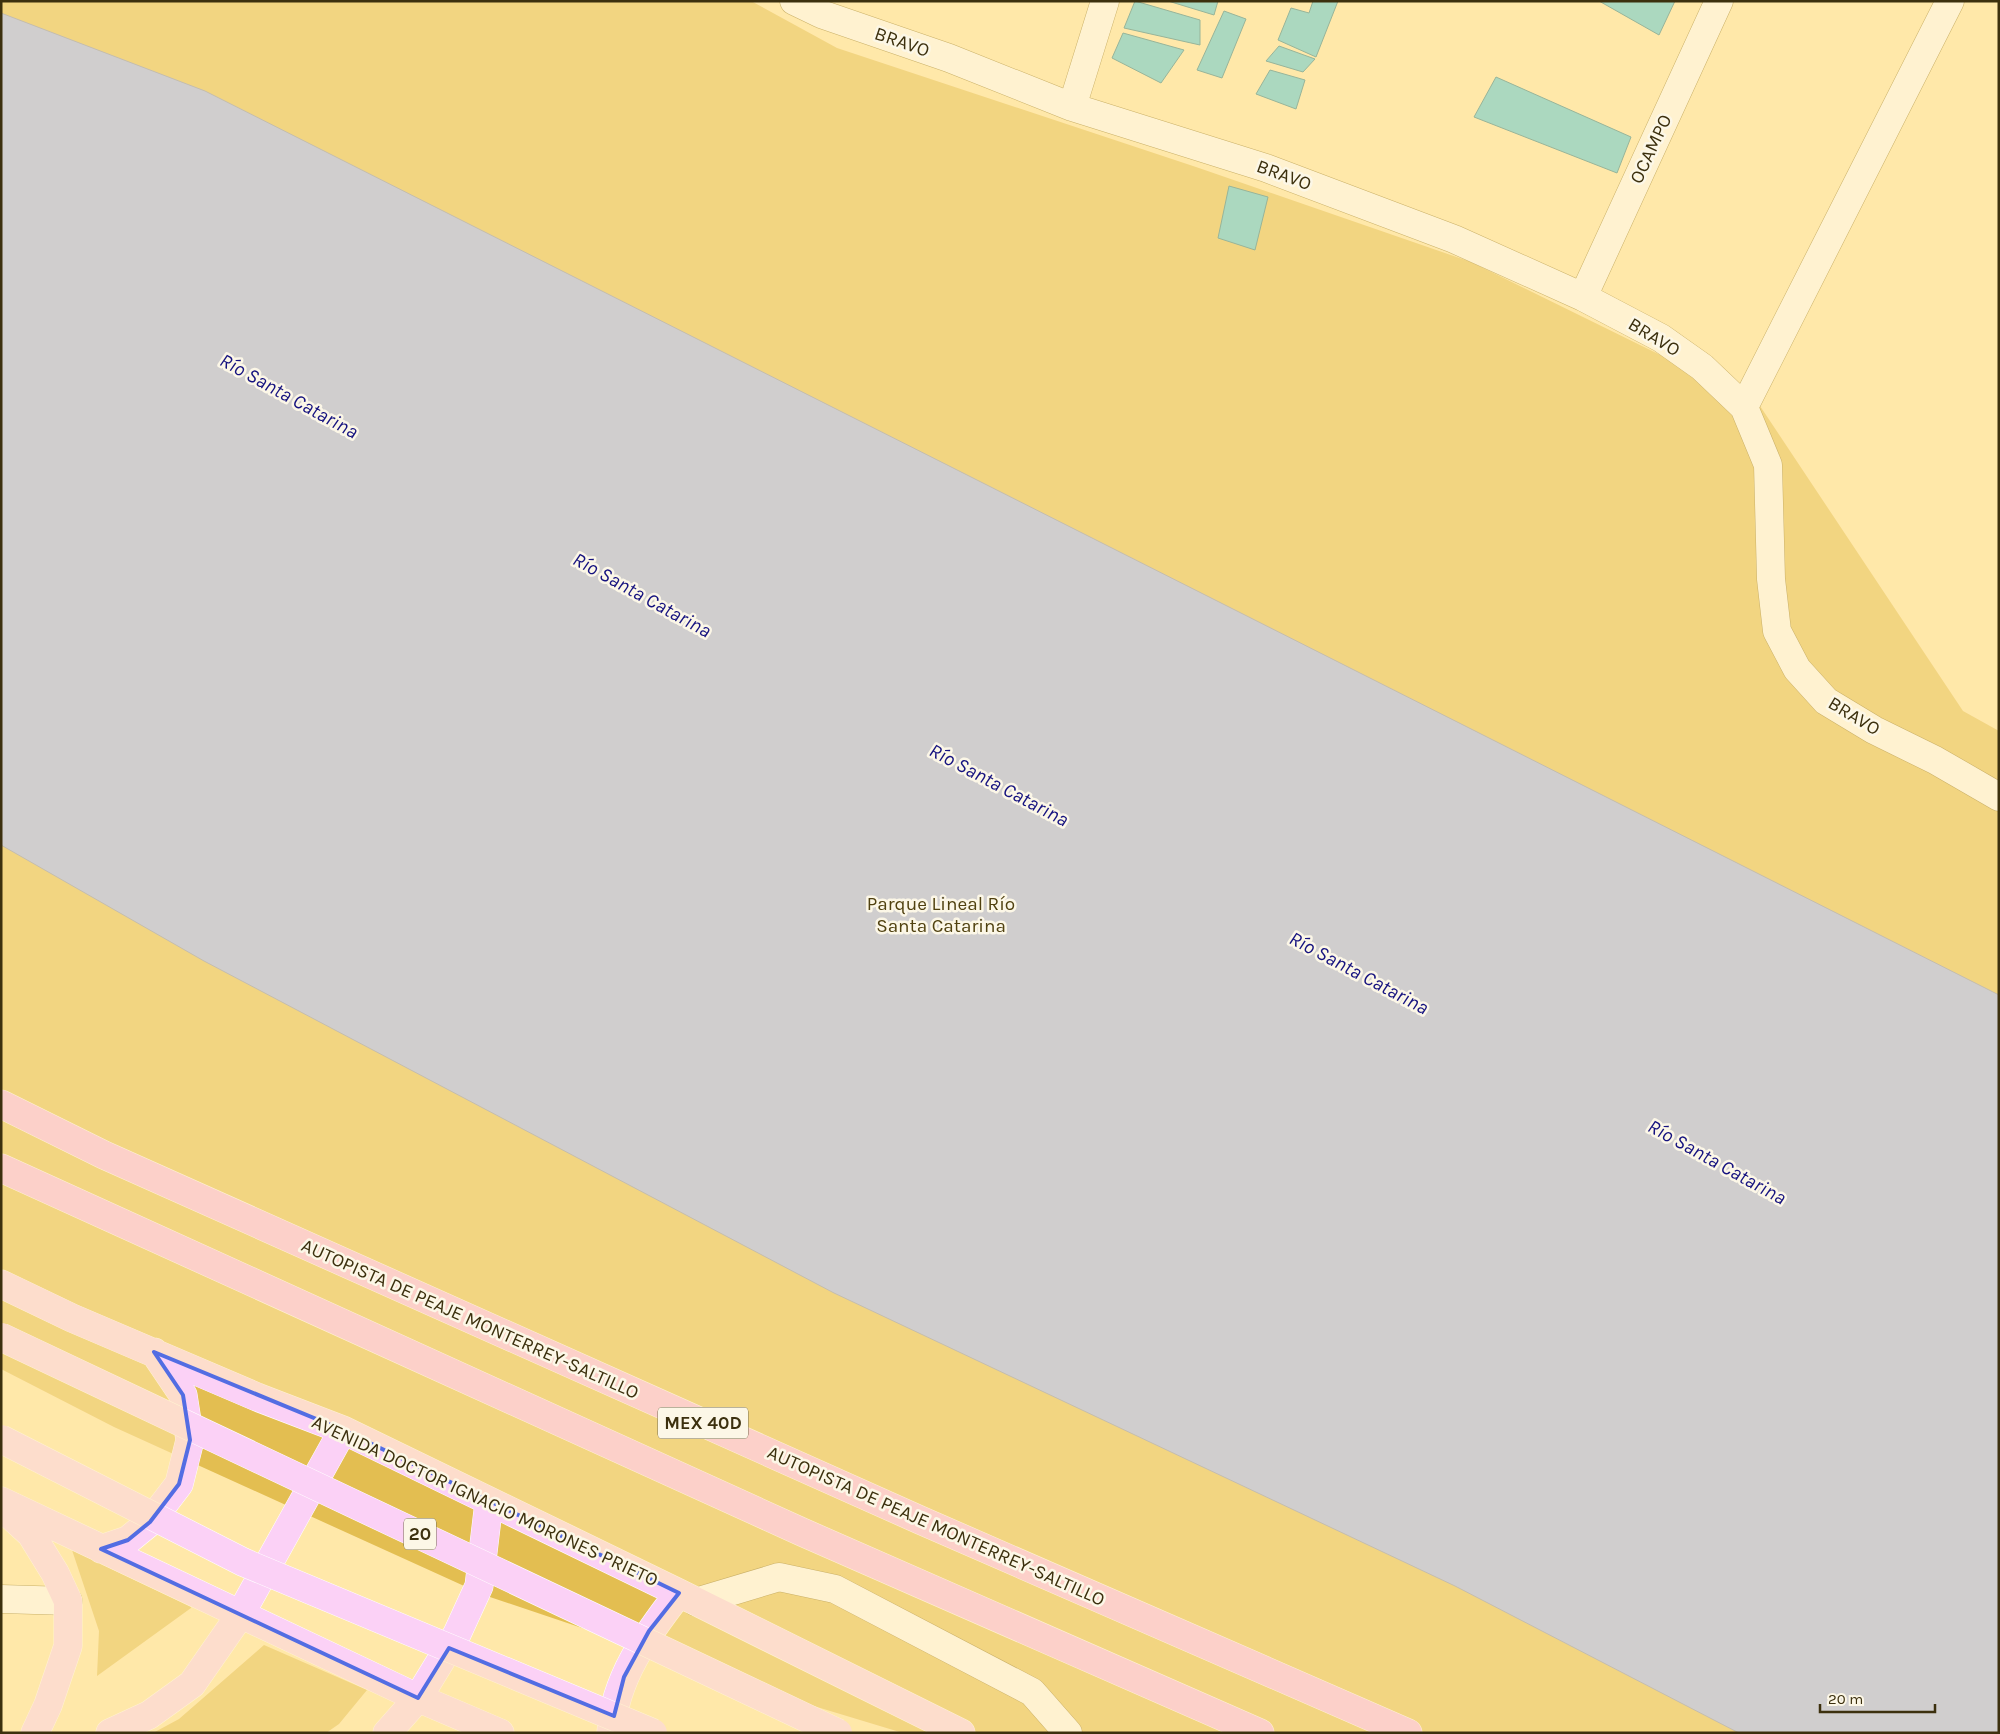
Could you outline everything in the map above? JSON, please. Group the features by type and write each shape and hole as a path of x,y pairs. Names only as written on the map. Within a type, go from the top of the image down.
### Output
{"highway":[{"name":"AUTOPISTA DE PEAJE MONTERREY-SALTILLO","path":"1,1104 104,1155 911,1516 1408,1733"},
{"name":"MEX 40D","path":"1,1168 802,1532 1260,1733"}],"main road":[{"name":"AVENIDA DOCTOR IGNACIO MORONES PRIETO","path":"1,1284 72,1318 258,1397 343,1430 960,1733"},
{"name":"20","path":"1,1337 838,1733"},
{"path":"101,1549 128,1540 150,1522 179,1484 190,1440 183,1395 154,1352"},
{"path":"110,1733 149,1715 192,1684 240,1615 290,1529 343,1430"},
{"path":"1,1439 243,1562 653,1733"},
{"path":"1,1501 418,1698 500,1733"},
{"path":"387,1733 418,1698 457,1634 478,1586 490,1502"},
{"path":"1,1507 31,1534 55,1573 68,1600 68,1646 48,1705 35,1733"},
{"path":"611,1733 624,1677 649,1631 688,1598"}],"street":[{"name":"BRAVO","path":"794,1 821,14 949,58 1072,107 1266,168 1454,239 1583,297 1661,338 1702,367 1744,407 1768,465 1771,579 1777,631 1797,669 1826,701 1874,730 1935,760 1999,797"},
{"path":"1072,107 1105,1"},
{"name":"OCAMPO","path":"1583,297 1719,1"},
{"path":"1744,407 1950,1"},
{"path":"688,1598 779,1577 835,1588 1032,1692 1068,1733"},
{"path":"1,1599 68,1600"}],"highlighted area":[{"path":"154,1352 343,1430 679,1593 649,1631 624,1677 614,1716 449,1648 418,1698 101,1549 128,1540 150,1522 179,1484 190,1440 183,1395"}],"green space":[{"name":"Parque Lineal Río Santa Catarina","path":"1,1 751,1 837,48 1196,167 1471,262 1758,403 1963,711 1999,731 1999,1733 903,1733 817,1707 484,1595 114,1427 1,1369"},
{"path":"72,1550 191,1608 97,1676 99,1631"},
{"path":"264,1645 367,1690 339,1724 326,1733 153,1733 179,1719"}],"water":[{"name":"Río Santa Catarina","path":"1,13 205,91 1999,995 1999,1733 1739,1733 1455,1586 834,1293 204,961 1,845"}],"building":[{"path":"1135,1 1200,20 1200,45 1124,28"},
{"path":"1168,1 1218,1 1214,15"},
{"path":"1313,1 1338,1 1316,57 1278,40 1291,8 1309,13"},
{"path":"1599,1 1675,1 1659,35"},
{"path":"1224,11 1246,19 1222,78 1197,70"},
{"path":"1123,33 1184,50 1161,83 1112,58"},
{"path":"1279,46 1315,59 1303,72 1266,61"},
{"path":"1270,70 1305,80 1296,109 1256,94"},
{"path":"1496,77 1631,137 1617,173 1474,117"},
{"path":"1229,186 1268,197 1255,250 1218,238"}]}
